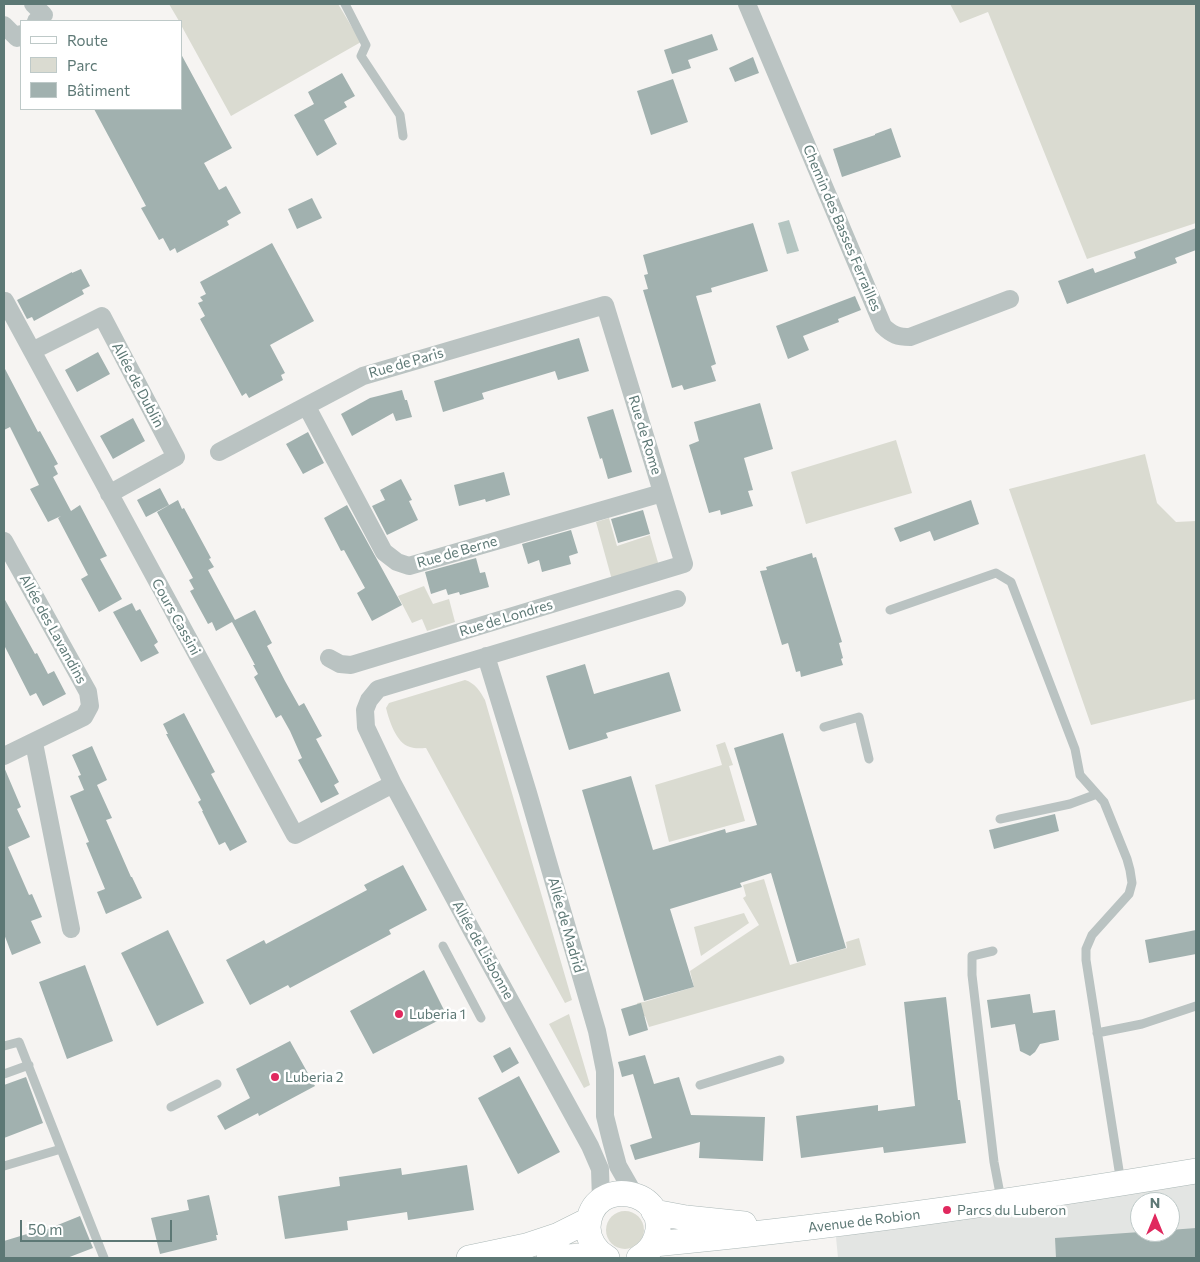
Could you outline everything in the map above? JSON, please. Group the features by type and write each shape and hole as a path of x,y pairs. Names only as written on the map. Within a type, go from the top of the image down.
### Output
{"main road":[{"name":"Avenue de Robion","path":"647,1251 1002,1202 1196,1171"},
{"path":"469,1258 526,1246 559,1235 617,1194 634,1194 646,1201 654,1212 658,1228 647,1251"},
{"path":"595,1210 588,1233 593,1245 604,1257"},
{"name":"Avenue de Robion","path":"654,1212 686,1218 799,1230"},
{"path":"549,1258 604,1257"}],"street":[{"path":"34,4 44,15 37,20"},
{"name":"Chemin des Basses Ferrailles","path":"747,4 883,326 890,334 910,337 1010,299"},
{"path":"4,25 17,38 20,35"},
{"name":"Cours Cassini","path":"5,301 295,835 393,784"},
{"name":"Rue de Paris","path":"219,452 363,376 605,305"},
{"name":"Rue de Rome","path":"605,305 684,564"},
{"name":"Allée de Dublin","path":"32,352 102,316 176,457 109,494"},
{"name":"Rue de Berne","path":"307,407 384,552 397,562 409,566 662,493"},
{"name":"Allée des Lavandins","path":"4,541 88,692 90,706 84,717 34,743"},
{"name":"Rue de Londres","path":"329,658 340,664 351,665 684,564"},
{"path":"486,656 677,599"},
{"name":"Allée de Lisbonne","path":"486,656 378,689 369,700 365,710 366,727 393,784 472,932 590,1146 600,1169 595,1210"},
{"name":"Allée de Madrid","path":"486,656 597,1031 605,1071 605,1116 610,1140 618,1166 634,1194"},
{"path":"4,756 34,743 71,929"}],"lane":[{"path":"345,4 366,45 361,56 400,115 403,136"},
{"path":"890,610 996,573 1011,582 1075,749 1080,775 1104,802 1127,859 1132,883 1128,894 1092,935 1086,949 1086,960 1121,1183"},
{"path":"824,727 859,717 869,758"},
{"path":"1000,819 1070,804 1097,794"},
{"path":"443,946 481,1018"},
{"path":"993,951 972,956 972,975 994,1162 1002,1202"},
{"path":"1097,1033 1142,1024 1196,1006"},
{"path":"4,1046 19,1042 104,1258"},
{"path":"700,1085 780,1060"},
{"path":"4,1074 29,1066"},
{"path":"171,1107 217,1084"},
{"path":"4,1166 61,1149"}],"shaded area":[{"path":"789,220 799,251 787,254 778,223"},
{"path":"1196,1181 1196,1258 838,1258 836,1237"}],"green space":[{"path":"169,4 338,4 361,42 231,116 182,27 182,20 178,20"},
{"path":"950,4 1196,4 1196,223 1087,259 988,12 960,23"},
{"path":"896,440 912,493 806,524 791,472"},
{"path":"1145,454 1157,503 1176,522 1196,521 1196,699 1091,725 1009,489"},
{"path":"609,518 617,546 650,535 659,566 612,580 596,522"},
{"path":"424,586 433,604 449,599 455,622 427,631 422,619 412,623 398,596"},
{"path":"465,680 474,685 485,700 572,1000 565,1003 426,748 414,748 405,745 397,736 389,719 386,708 389,703"},
{"path":"725,742 733,765 729,766 745,821 669,842 655,785 722,765 716,745"},
{"path":"764,879 790,965 847,948 846,942 859,938 866,965 649,1027 645,1016 641,1016 637,1003 694,987 690,971 759,925 743,898 746,896 743,885"},
{"path":"744,913 749,923 701,956 694,927"},
{"path":"569,1014 590,1085 584,1088 549,1024"},
{"path":"625,1211 638,1217 644,1230 638,1243 625,1249 612,1243 606,1230 612,1217"}],"building":[{"path":"712,34 718,50 688,60 691,68 672,74 664,50"},
{"path":"182,56 232,148 204,163 219,190 226,186 241,213 227,221 229,225 177,253 175,248 170,251 163,238 159,240 141,208 146,206 95,110 182,110"},
{"path":"753,57 759,73 735,82 729,68"},
{"path":"342,73 355,96 344,102 347,107 324,120 337,144 317,156 294,115 314,104 308,92"},
{"path":"673,79 688,122 651,135 637,91"},
{"path":"891,128 901,157 842,177 833,149"},
{"path":"312,198 322,218 297,229 288,209"},
{"path":"753,223 768,271 711,288 712,292 696,296 716,364 711,366 716,381 684,390 682,385 672,388 643,290 648,289 644,275 648,274 643,255"},
{"path":"1196,228 1196,250 1175,258 1177,263 1067,304 1058,281 1093,268 1095,273 1136,258 1134,252"},
{"path":"272,243 314,321 270,345 285,373 281,375 283,380 249,398 246,393 242,396 200,319 205,316 198,303 203,301 200,297 206,294 200,282"},
{"path":"81,269 90,286 82,290 84,294 34,321 32,317 27,319 17,300"},
{"path":"855,296 861,310 838,319 839,322 803,336 809,350 788,359 776,326"},
{"path":"579,338 589,371 558,380 555,371 482,393 484,399 443,412 434,381"},
{"path":"98,352 110,374 77,392 65,370"},
{"path":"4,367 38,432 40,431 58,464 54,466 58,474 53,477 71,511 80,505 107,556 100,559 122,599 99,612 81,579 88,575 58,518 61,516 48,522 30,489 39,485 10,427 4,430"},
{"path":"402,390 412,417 396,421 393,413 352,436 341,414 370,398"},
{"path":"760,403 773,449 744,458 753,490 748,491 753,506 721,515 720,510 709,513 689,445 699,441 694,422"},
{"path":"613,409 632,472 608,479 587,417"},
{"path":"133,418 145,441 113,459 100,436"},
{"path":"308,432 324,463 303,474 286,444"},
{"path":"504,472 510,495 486,502 485,499 459,506 454,485"},
{"path":"401,479 412,500 409,501 418,520 387,535 372,506 385,500 380,490"},
{"path":"160,488 169,505 146,517 137,500"},
{"path":"178,500 211,558 209,559 214,567 208,570 235,620 255,610 272,643 267,646 285,681 299,706 304,703 322,736 316,739 339,782 334,785 339,794 321,803 298,760 302,758 290,731 281,715 276,718 254,677 258,674 253,665 255,665 232,622 216,631 212,622 208,624 190,591 194,589 189,580 193,578 157,512"},
{"path":"971,500 979,524 934,541 930,531 900,542 894,528"},
{"path":"347,505 402,605 372,621 357,593 365,588 344,550 341,551 324,518"},
{"path":"643,510 650,534 618,543 611,519"},
{"path":"571,530 578,553 569,556 571,564 542,572 539,560 528,564 522,544"},
{"path":"812,553 813,558 816,557 842,642 839,643 843,665 801,677 800,671 796,672 788,643 782,645 760,571 767,570 766,567"},
{"path":"476,558 480,573 485,572 489,587 460,595 459,592 448,595 446,589 431,594 425,572"},
{"path":"4,598 35,654 37,653 48,674 54,671 66,694 43,706 36,693 30,696 4,645"},
{"path":"132,603 136,611 140,609 158,642 154,645 159,653 141,662 113,612"},
{"path":"585,664 594,694 669,672 681,711 606,733 608,738 569,750 546,676"},
{"path":"184,713 215,772 211,774 247,842 230,851 225,842 219,845 198,802 201,800 166,734 168,734 163,724"},
{"path":"783,733 846,948 797,962 771,873 740,883 742,887 670,909 694,987 644,1001 582,790 631,776 653,850 725,829 726,833 757,825 734,748"},
{"path":"92,746 107,780 97,785 112,818 106,820 142,898 106,914 97,892 105,889 86,843 89,842 70,796 84,790 78,776 81,775 72,755"},
{"path":"4,767 21,807 17,809 30,837 8,847 29,895 32,894 42,917 31,921 41,943 12,955 4,934"},
{"path":"1055,814 1059,831 994,849 989,830"},
{"path":"403,865 427,910 389,930 391,934 290,988 288,985 250,1005 226,960 264,940 266,944 367,890 364,885"},
{"path":"168,930 204,1003 157,1026 121,953"},
{"path":"1196,930 1196,954 1149,963 1145,940"},
{"path":"85,965 113,1041 67,1059 39,982"},
{"name":"Luberia 1","path":"424,970 447,1016 373,1054 350,1011"},
{"path":"1030,994 1033,1013 1055,1010 1059,1040 1040,1044 1030,1056 1020,1051 1015,1024 991,1028 987,1000"},
{"path":"946,997 958,1100 960,1100 966,1143 884,1153 883,1147 801,1158 796,1116 878,1105 878,1111 915,1106 904,1002"},
{"path":"641,1003 648,1030 629,1036 621,1009"},
{"name":"Luberia 2","path":"290,1041 315,1086 259,1116 258,1113 225,1130 217,1116 250,1098 236,1069"},
{"path":"510,1047 519,1063 502,1073 493,1056"},
{"path":"645,1055 654,1084 679,1077 691,1115 765,1117 763,1161 699,1158 700,1142 635,1160 630,1145 652,1138 633,1074 622,1077 618,1062"},
{"path":"519,1076 560,1152 518,1174 478,1098"},
{"path":"26,1077 43,1123 4,1138 4,1085"},
{"path":"467,1165 474,1210 408,1220 407,1212 347,1221 348,1230 285,1239 278,1196 340,1186 339,1177 401,1168 402,1175"},
{"path":"209,1195 218,1235 216,1235 217,1240 160,1254 151,1218 189,1210 187,1200"},
{"path":"80,1216 93,1248 67,1258 4,1258 4,1241 27,1234 28,1237"},
{"path":"1196,1228 1196,1258 1056,1258 1055,1238 1130,1233 1130,1242 1180,1242 1180,1229"}],"place":[{"name":"Luberia 1","path":"399,1014"},
{"name":"Luberia 2","path":"275,1077"},
{"name":"Parcs du Luberon","path":"947,1210"}]}
